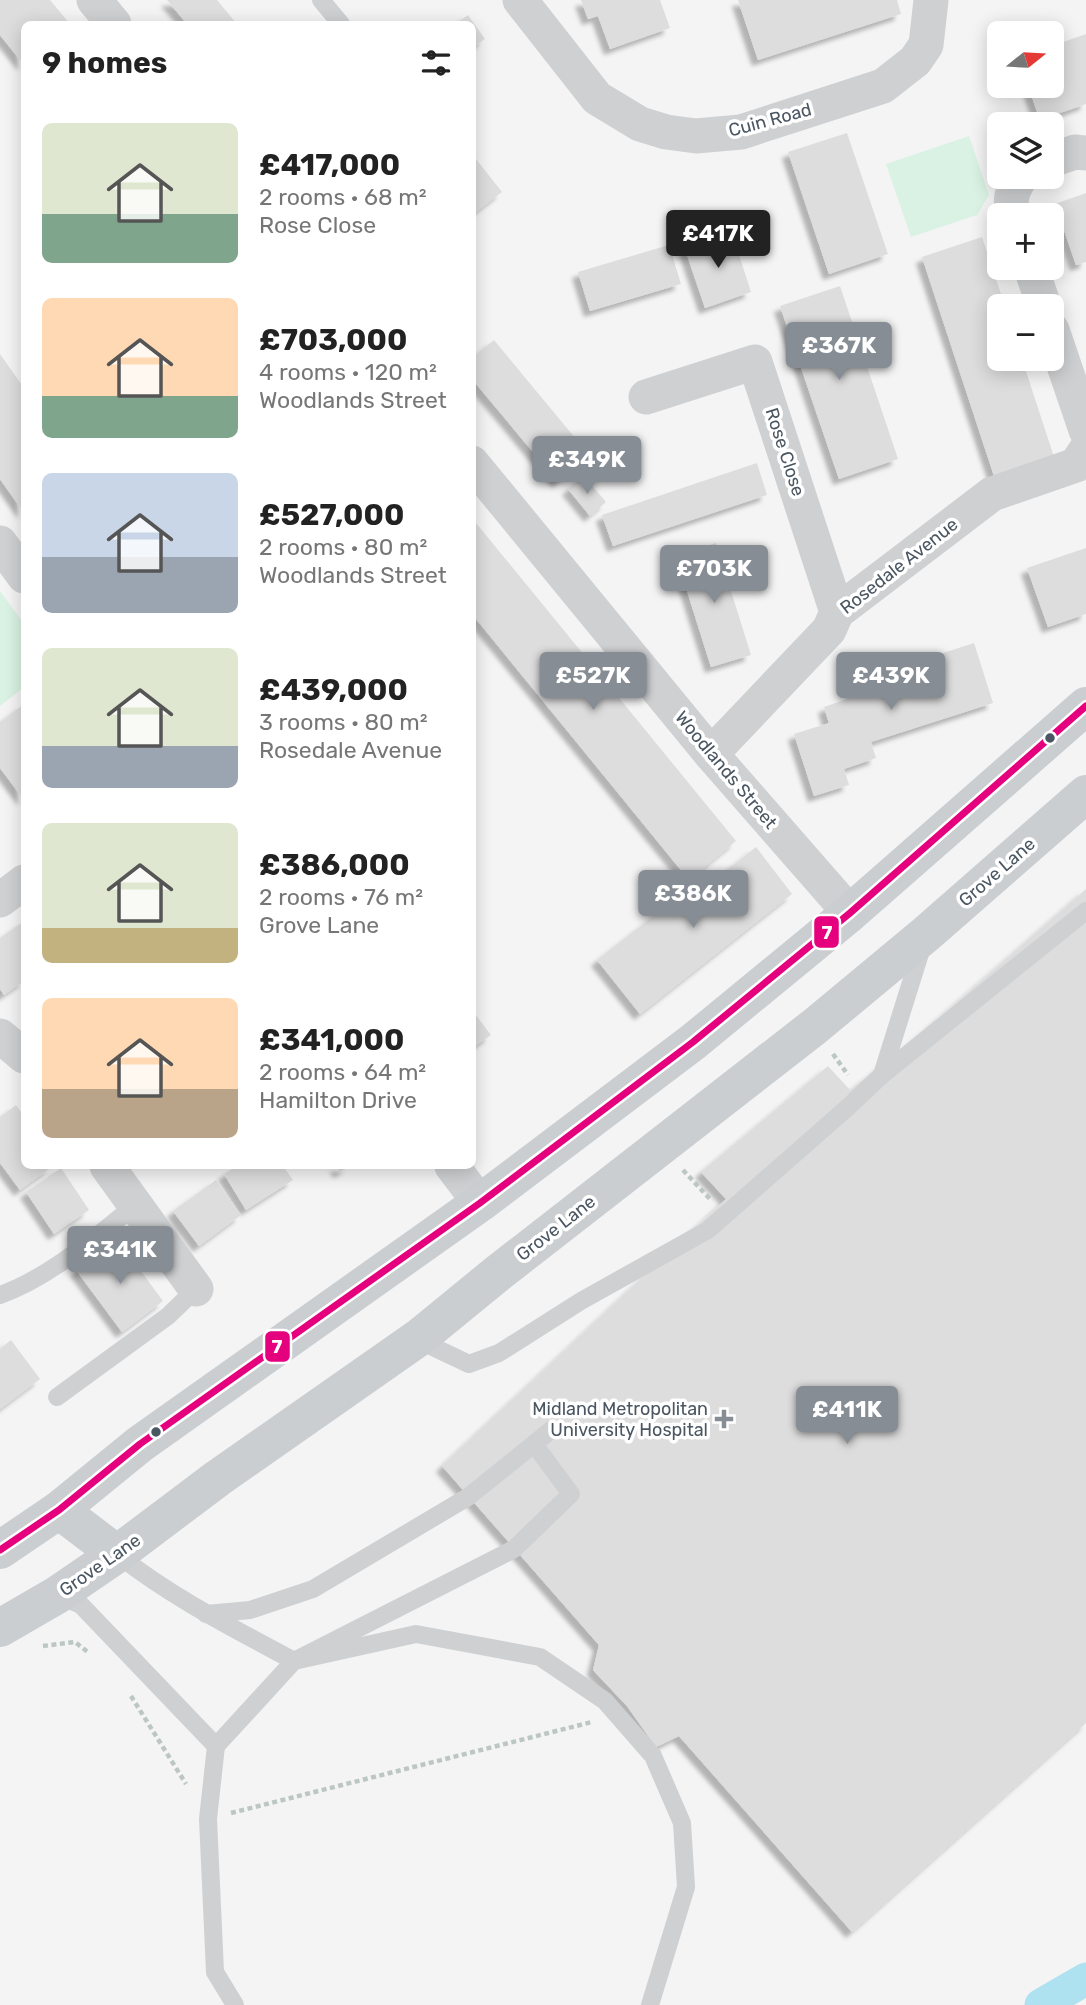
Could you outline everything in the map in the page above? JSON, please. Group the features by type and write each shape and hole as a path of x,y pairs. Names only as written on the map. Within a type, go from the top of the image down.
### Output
{"main road":[{"path":"0,1550 59,1510 140,1444 480,1203 693,1042 850,913 1086,706"},
{"name":"Grove Lane","path":"0,1628 57,1595 117,1555 218,1478 421,1336 814,1027 926,934 1086,794"},
{"path":"59,1510 117,1555"}],"street":[{"path":"94,0 112,21"},
{"name":"Cuin Road","path":"520,0 597,98 640,124 666,132 696,136 741,132 883,86 915,61 926,45 930,0"},
{"path":"1064,156 1075,152 1086,153"},
{"name":"Rose Close","path":"646,397 755,362 837,612"},
{"path":"1064,365 1086,430"},
{"name":"Rosedale Avenue","path":"711,754 829,630 837,612 992,494 1076,465 1086,450"},
{"name":"Woodlands Street","path":"476,468 711,754 850,913"},
{"path":"0,543 21,572"},
{"path":"0,900 21,885"},
{"path":"0,1036 21,1054"},
{"path":"109,1169 196,1289"},
{"path":"454,1169 480,1203"}],"lane":[{"path":"321,0 338,21"},
{"path":"421,1336 431,1346 469,1364 499,1353 581,1301 708,1230 882,1075 1086,911"},
{"path":"882,1075 926,934"},
{"path":"0,1295 25,1285 49,1270 136,1205"},
{"path":"57,1396 167,1316 196,1289"},
{"path":"206,1614 250,1610 313,1589 468,1497 551,1430"},
{"path":"235,2005 215,1972 208,1819 216,1746 294,1661 514,1549 570,1494 534,1444"},
{"path":"117,1555 206,1614 294,1661 416,1634 540,1657 605,1701 653,1756 682,1823 687,1887 650,2005"},
{"path":"57,1595 81,1605 216,1746"}],"path":[{"path":"831,1052 861,1093"},
{"path":"682,1168 724,1216"},
{"path":"34,1647 75,1642 97,1658"},
{"path":"125,1686 208,1819 618,1715"}],"green space":[{"path":"969,136 989,195 977,215 911,237 886,164"},
{"path":"0,591 21,620 21,689 0,706"}],"building":[{"path":"0,0 50,0 68,21 21,21 21,61 0,35"},
{"path":"167,0 217,0 234,21 184,21"},
{"path":"581,0 660,0 670,28 610,49 598,16 588,19"},
{"path":"738,0 897,0 901,14 758,60"},
{"path":"468,15 472,21 459,21"},
{"path":"476,26 485,39 476,45"},
{"path":"1086,34 1086,104 1063,112 1037,112 1032,98 1064,98 1064,42"},
{"path":"847,133 888,254 829,274 788,152"},
{"path":"476,159 502,192 476,212"},
{"path":"1086,193 1086,262 1076,265 1064,230 1064,203 1058,203"},
{"path":"732,233 751,292 705,308 685,249"},
{"path":"982,237 987,252 987,280 996,280 1001,294 987,294 987,371 1026,371 1054,457 994,476 922,257"},
{"path":"669,245 681,284 590,311 578,272"},
{"path":"840,286 898,459 839,479 780,306"},
{"path":"494,340 590,456 558,482 476,384 476,355"},
{"path":"0,354 21,384 21,509 0,479"},
{"path":"757,463 767,495 613,546 602,515"},
{"path":"584,476 606,502 590,516 568,489"},
{"path":"476,523 736,841 689,880 476,619"},
{"path":"716,543 751,655 711,667 676,556"},
{"path":"1086,548 1086,614 1048,627 1027,568"},
{"path":"974,643 993,703 871,742 876,758 844,769 849,785 814,796 794,734 829,723 824,707 856,696 851,683"},
{"path":"21,706 21,796 0,768 0,722"},
{"path":"756,847 792,894 640,1014 597,960 696,883 702,890"},
{"name":"Midland Metropolitan University Hospital","path":"1086,889 1086,1723 852,1932 679,1736 656,1747 627,1706 593,1670 599,1645 442,1466 726,1199 701,1172 828,1066 850,1090 910,1043"},
{"path":"21,923 21,983 4,995 0,989 0,938"},
{"path":"476,1015 491,1035 476,1045"},
{"path":"16,1105 21,1112 21,1169 49,1169 20,1190 0,1163 0,1117"},
{"path":"62,1169 89,1210 54,1234 26,1192"},
{"path":"232,1169 285,1169 293,1180 246,1210 224,1174"},
{"path":"216,1180 241,1215 199,1246 173,1211"},
{"path":"118,1240 163,1301 122,1332 76,1270"},
{"path":"11,1340 40,1379 0,1409 0,1349"}],"waterway":[{"path":"1041,2005 1086,1979"}],"transit line":[{"name":"7","path":"0,1550 59,1510 140,1444 480,1203 693,1042 850,913 1086,706"}],"place":[{"name":"Midland Metropolitan University Hospital","path":"724,1419"}]}
